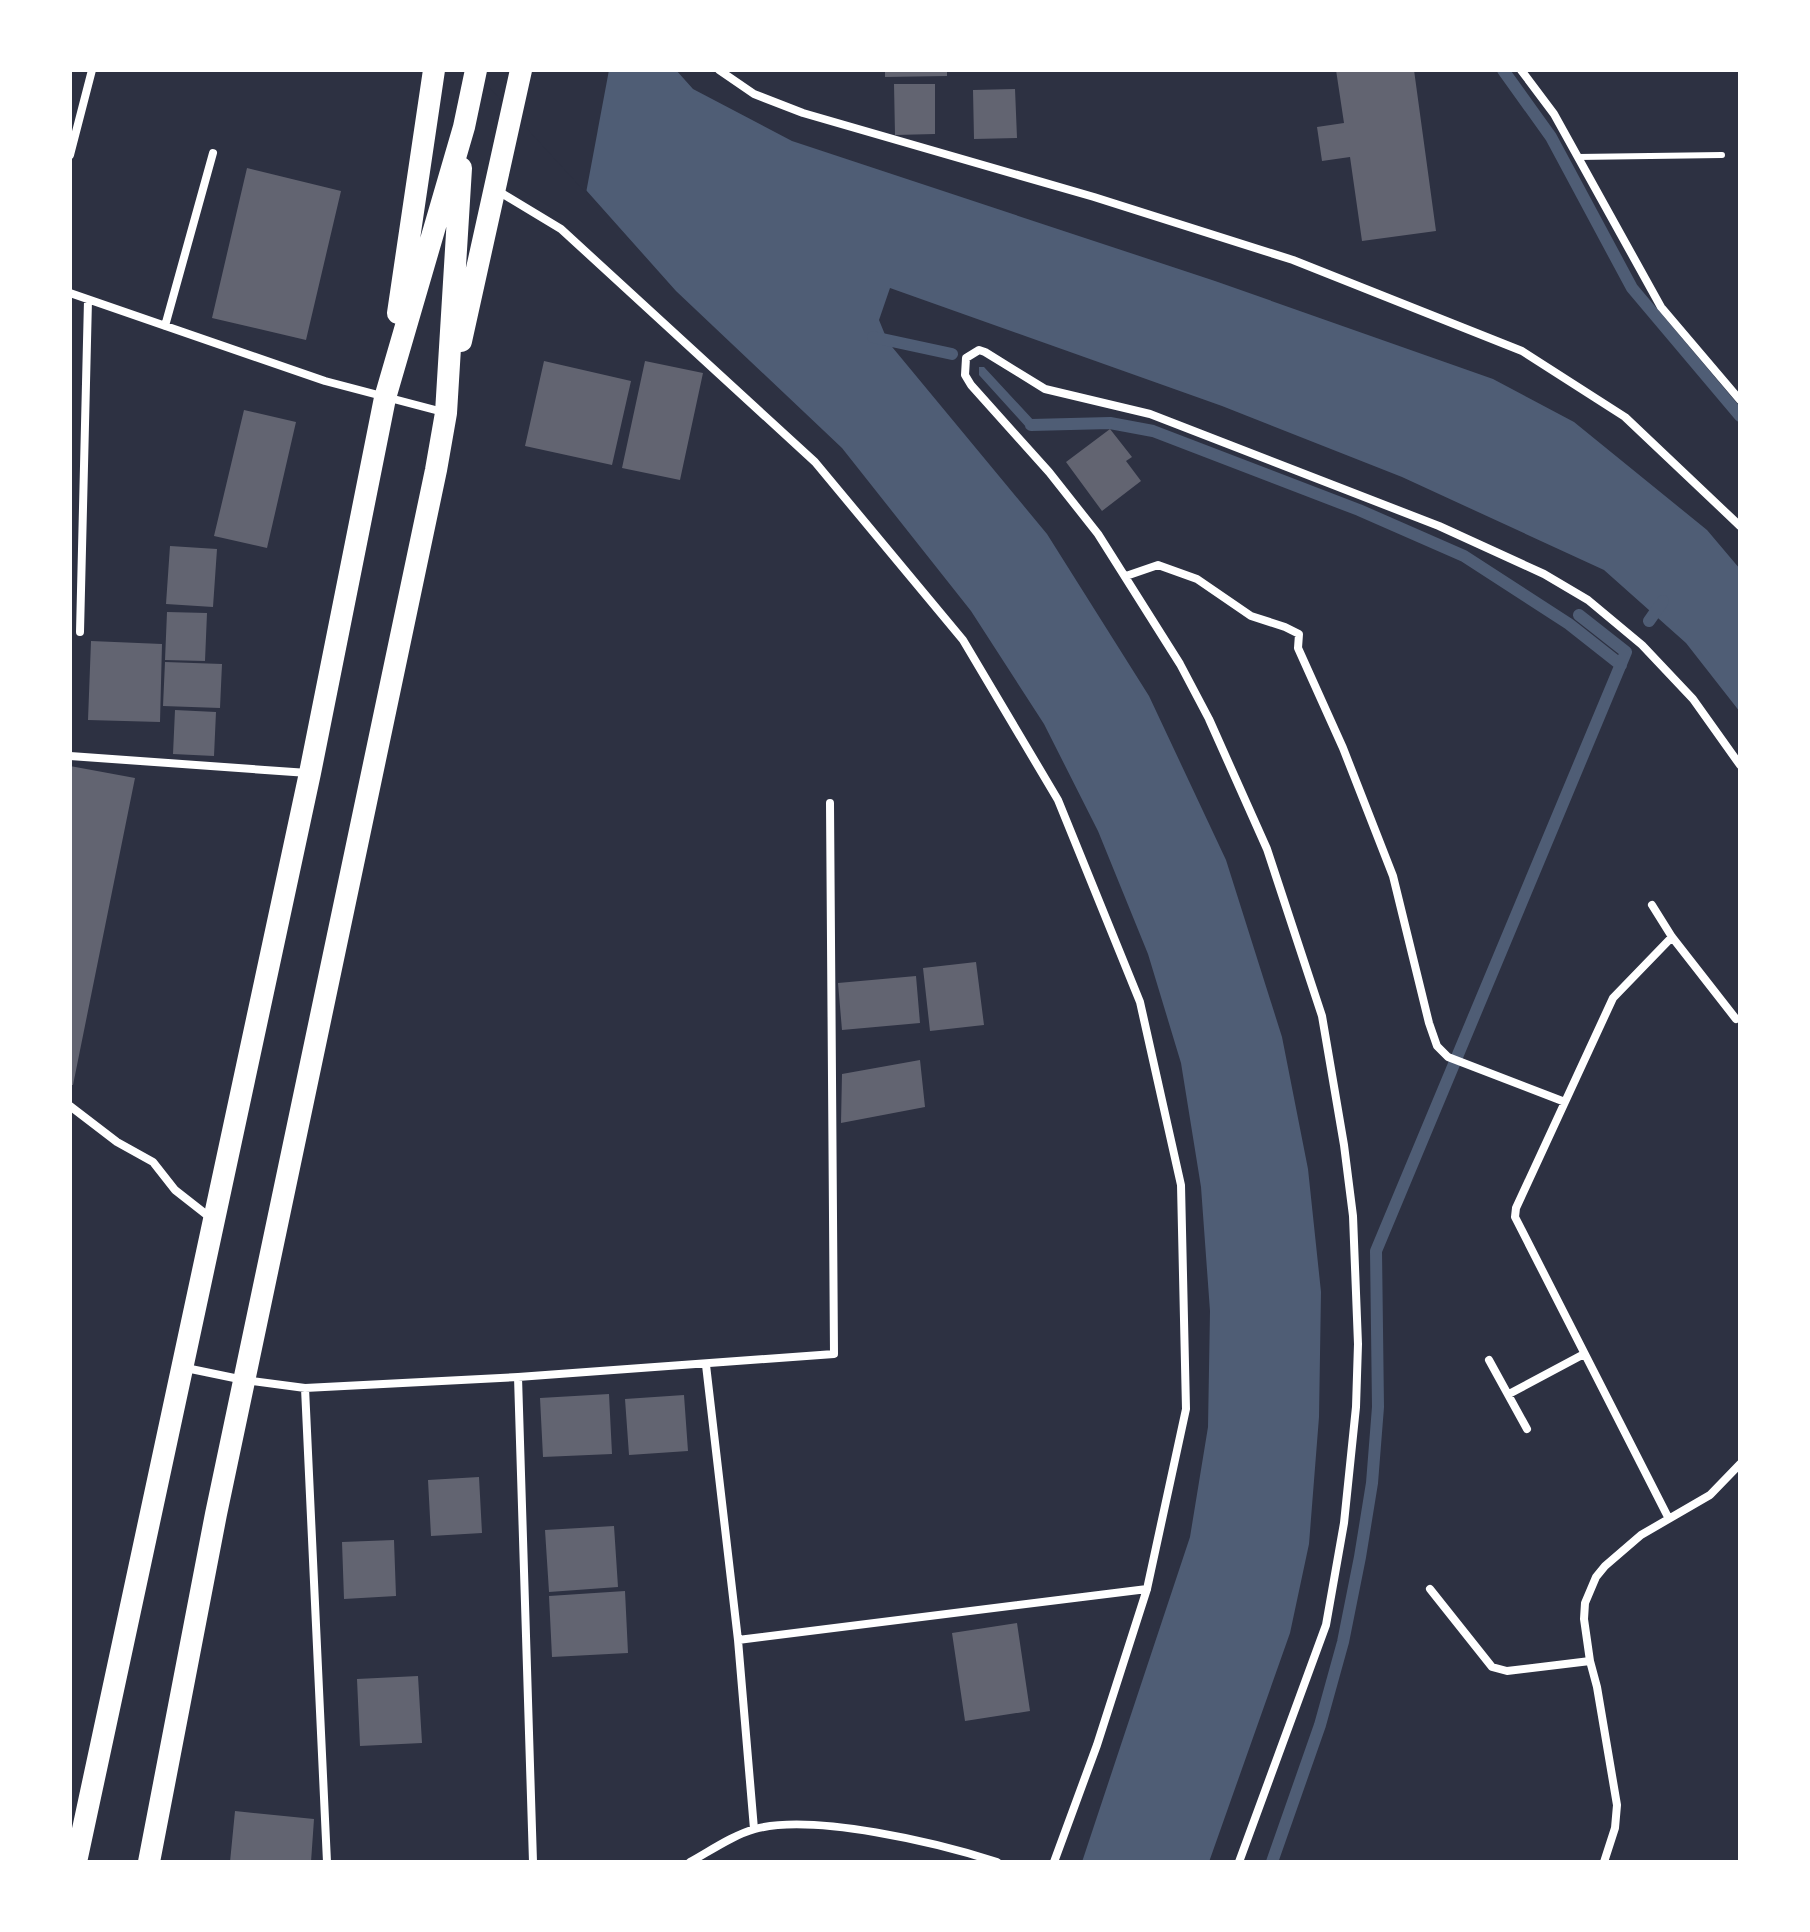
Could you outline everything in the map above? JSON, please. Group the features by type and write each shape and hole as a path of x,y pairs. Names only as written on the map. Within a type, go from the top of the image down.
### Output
{"highway":[{"path":"385,398 464,127 476,70"},
{"path":"149,1862 244,1380 446,413 521,70"},
{"path":"76,1862 310,773 385,398 434,74"},
{"path":"446,413 464,127"}],"street":[{"path":"70,155 92,70"},
{"path":"719,70 754,94 803,113 1094,197 1293,260 1522,351 1625,417 1740,526"},
{"path":"1521,70 1554,114 1661,307 1740,400"},
{"path":"165,326 213,153"},
{"path":"494,188 561,229 815,462 963,640 1058,800 1140,1002 1181,1185 1186,1409 1147,1589 1097,1745 1054,1862"},
{"path":"70,293 325,381 446,413"},
{"path":"80,632 88,300"},
{"path":"1239,1862 1326,1625 1344,1523 1356,1407 1358,1344 1353,1216 1322,1016 1267,849 1209,719 1180,664 1126,576 1049,472 971,385 965,375 966,358 979,350 985,352 1045,389 1150,414 1439,526 1544,574 1588,600 1642,645 1693,699 1740,765"},
{"path":"1126,576 1158,565 1197,579 1251,616 1299,634 1298,648 1343,748 1393,876 1437,1046 1448,1057 1565,1102"},
{"path":"70,571 82,571"},
{"path":"70,756 310,773"},
{"path":"181,1367 305,1388 706,1365 834,1354 830,803"},
{"path":"1652,905 1672,937 1736,1019"},
{"path":"1668,1517 1515,1217 1516,1208 1613,998 1672,937"},
{"path":"70,1106 117,1142 153,1162 175,1190 213,1220"},
{"path":"1509,1394 1584,1354"},
{"path":"1489,1360 1527,1429"},
{"path":"706,1365 738,1640 754,1829"},
{"path":"518,1377 533,1862"},
{"path":"305,1388 327,1862"},
{"path":"1604,1862 1615,1828 1617,1805 1600,1701 1590,1661 1585,1603 1596,1577 1605,1566 1641,1535 1710,1495 1740,1464"},
{"path":"738,1640 1147,1589"},
{"path":"1430,1589 1492,1667 1507,1671 1590,1661"},
{"path":"690,1862 754,1829 784,1824 858,1830 955,1848 997,1862"}],"lane":[{"path":"1578,157 1722,155"}],"water":[{"path":"479,70 676,70 693,89 792,141 1215,281 1493,379 1574,422 1707,530 1740,569 1740,712 1686,643 1604,570 1402,477 1222,406 890,288 879,320 888,342 1047,534 1149,696 1226,860 1282,1037 1308,1169 1321,1292 1319,1417 1309,1544 1290,1633 1209,1862 1082,1862 1190,1537 1208,1427 1210,1311 1201,1187 1181,1063 1148,954 1098,831 1044,724 971,611 842,448 676,291"},
{"path":"979,367 984,367 1035,422 1027,428 979,375"}],"pier":[{"path":"475,70 609,70 586,193 476,73"}],"building":[{"path":"885,70 947,70 947,76 885,77"},
{"path":"1336,70 1414,70 1436,231 1362,241 1350,157 1322,161 1317,127 1344,123"},
{"path":"894,84 935,84 935,134 895,135"},
{"path":"1015,89 1017,138 974,139 973,90"},
{"path":"247,168 341,191 306,340 212,318"},
{"path":"544,361 631,381 612,465 525,446"},
{"path":"645,361 703,373 680,480 622,468"},
{"path":"244,410 296,422 267,548 214,536"},
{"path":"1110,429 1132,457 1126,461 1141,481 1102,511 1066,462"},
{"path":"170,546 217,549 213,607 166,604"},
{"path":"167,612 207,613 205,661 165,660"},
{"path":"91,641 162,644 160,722 88,720"},
{"path":"165,662 222,664 220,708 163,706"},
{"path":"175,710 216,712 214,756 173,754"},
{"path":"70,766 135,778 73,1085 70,1085"},
{"path":"976,962 984,1025 930,1031 923,968"},
{"path":"916,976 920,1023 842,1030 838,983"},
{"path":"920,1060 925,1107 841,1123 842,1074"},
{"path":"609,1394 612,1454 543,1457 540,1398"},
{"path":"684,1395 688,1451 629,1455 625,1399"},
{"path":"479,1477 482,1533 431,1536 428,1480"},
{"path":"614,1526 618,1587 549,1592 545,1530"},
{"path":"394,1540 396,1596 344,1599 342,1542"},
{"path":"625,1591 628,1653 552,1657 549,1596"},
{"path":"1017,1623 1030,1711 965,1721 952,1633"},
{"path":"418,1676 422,1743 360,1746 357,1679"},
{"path":"235,1811 314,1819 311,1862 230,1862"}],"waterway":[{"path":"1503,70 1551,137 1632,288 1740,416"},
{"path":"873,337 952,354"},
{"path":"1031,425 1110,423 1153,431 1359,510 1464,556 1569,624 1621,665"},
{"path":"1649,621 1663,601"},
{"path":"1272,1862 1320,1725 1343,1642 1360,1557 1372,1483 1378,1407 1376,1251 1626,652 1579,615"}]}
